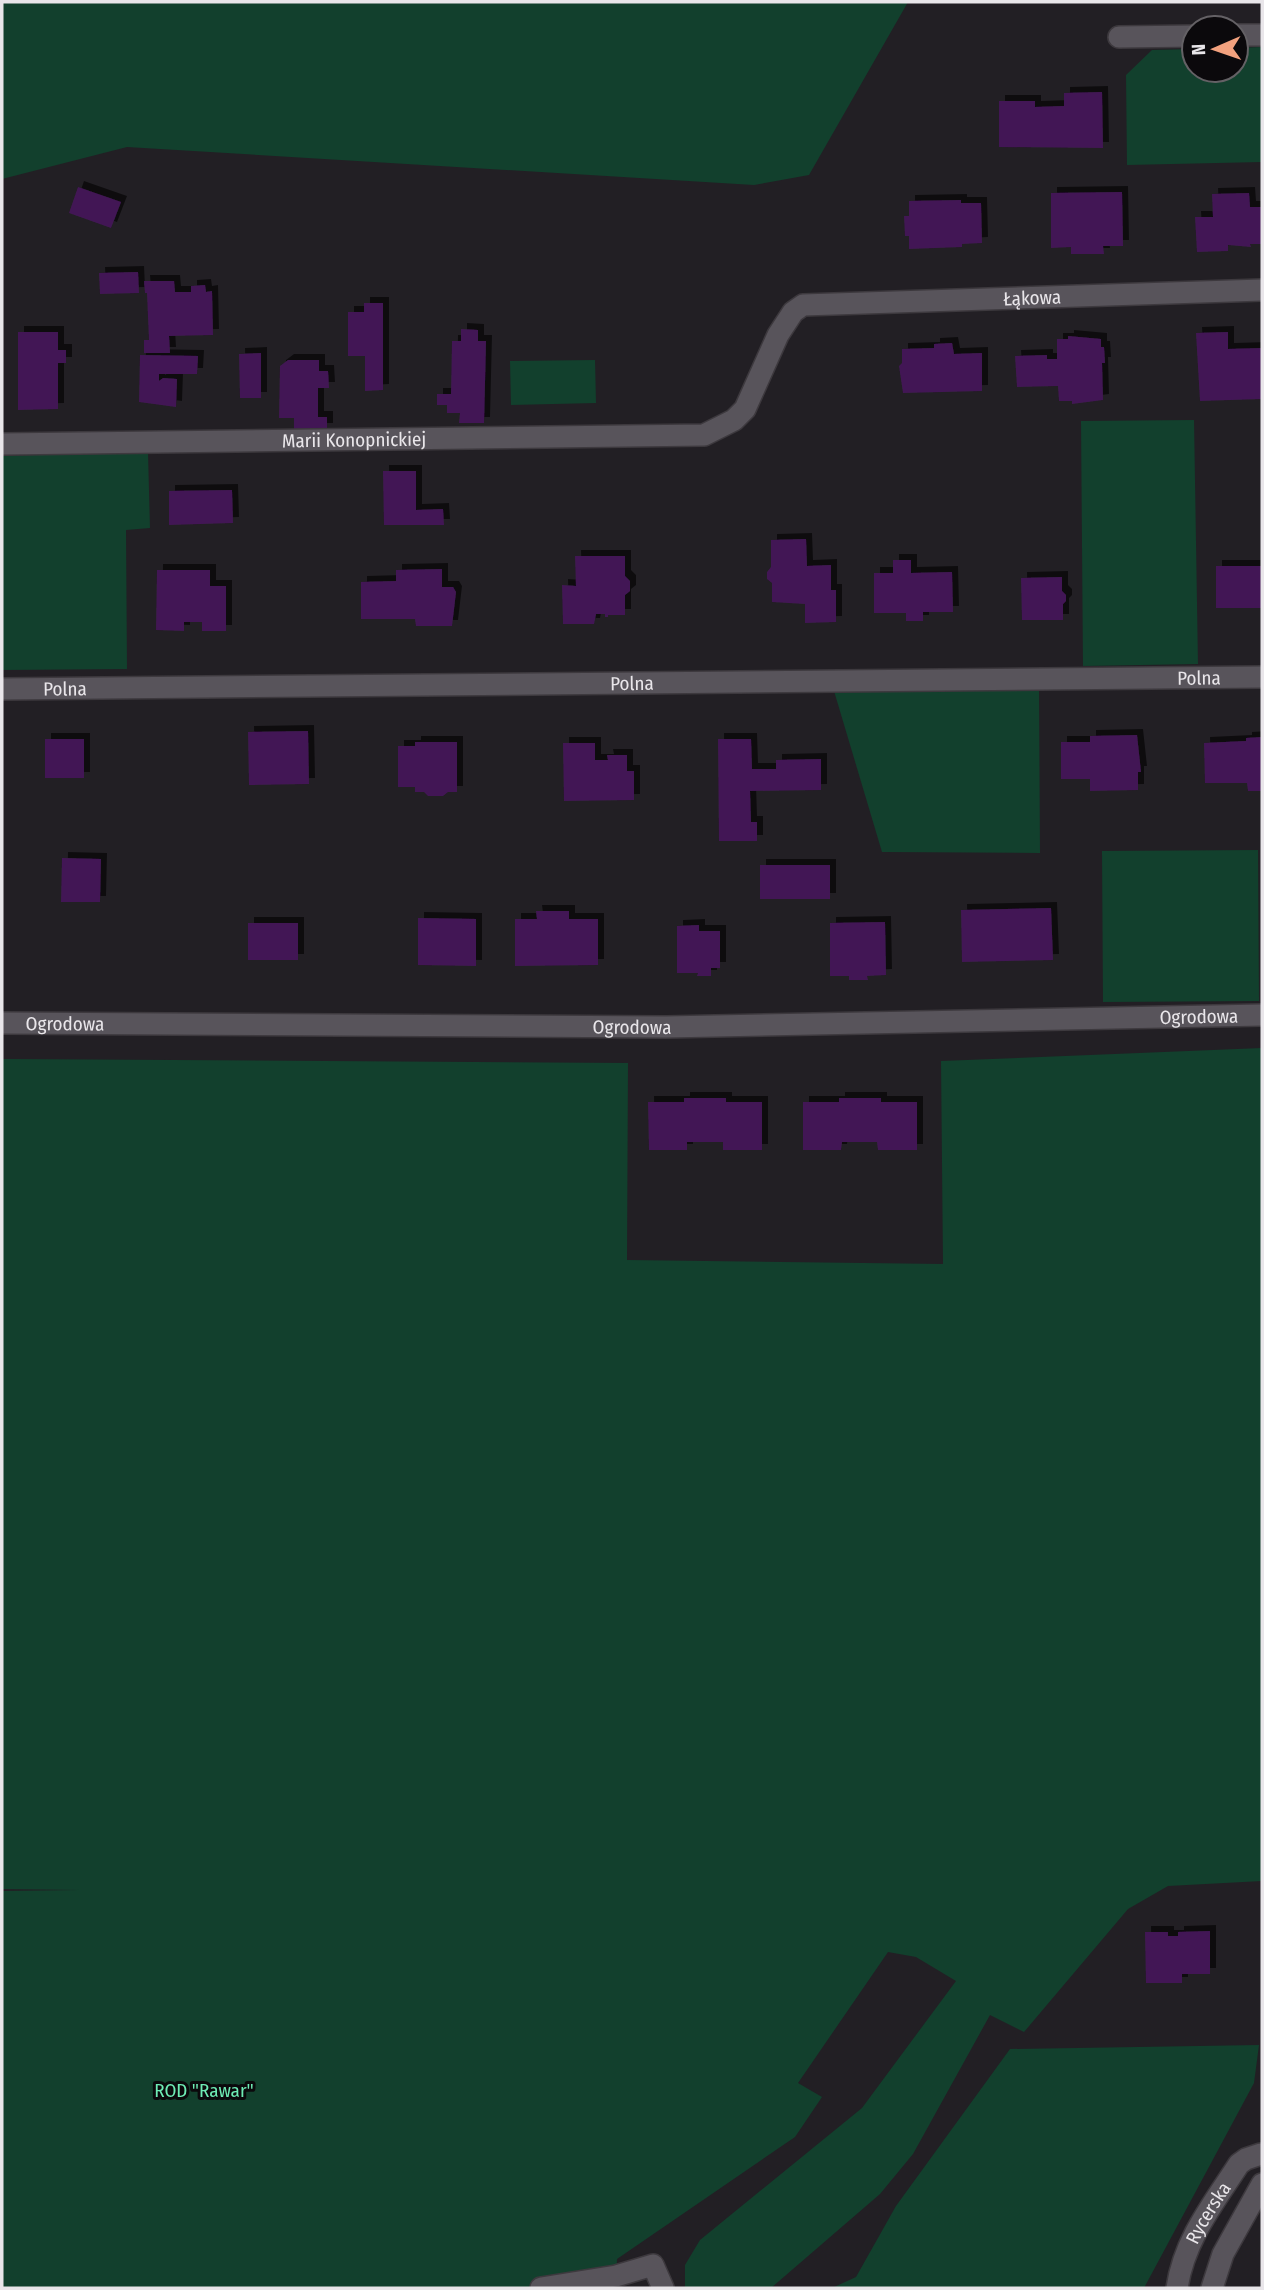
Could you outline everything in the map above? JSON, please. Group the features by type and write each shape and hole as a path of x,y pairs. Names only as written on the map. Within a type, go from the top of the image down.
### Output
{"street":[{"path":"1119,37 1180,36"},
{"name":"Łąkowa","path":"704,435 734,421 745,409 778,335 793,312 803,305 1262,290"},
{"name":"Marii Konopnickiej","path":"2,444 704,435"},
{"name":"Polna","path":"2,689 1262,677"},
{"name":"Ogrodowa","path":"2,1023 666,1027 1262,1015"},
{"name":"Rycerska","path":"1177,2288 1183,2259 1192,2236 1239,2164 1245,2159 1262,2155"},
{"name":"Rycerska","path":"1212,2288 1223,2254 1262,2184"},
{"path":"1203,2220 1231,2238"},
{"path":"541,2288 616,2276 653,2265 663,2288"}],"green space":[{"path":"2,2 908,2 809,175 754,185 127,147 2,179"},
{"path":"1250,47 1262,47 1262,162 1127,165 1126,75 1152,50 1180,49 1180,84 1250,84"},
{"path":"595,360 596,403 511,405 510,361"},
{"path":"1194,420 1198,664 1083,666 1081,421"},
{"path":"148,452 150,528 126,530 127,669 2,670 2,456"},
{"path":"1039,689 1040,853 882,852 834,691"},
{"path":"1258,850 1259,1001 1103,1002 1102,851"},
{"name":"ROD \"Rawar\"","path":"1262,1048 1262,1881 1168,1886 1128,1909 1024,2032 990,2015 913,2154 880,2194 771,2288 685,2288 685,2265 700,2240 862,2108 956,1981 916,1957 888,1952 798,2083 822,2097 795,2137 617,2259 616,2287 620,2288 2,2288 2,1891 79,1890 2,1889 2,1059 628,1063 627,1260 943,1264 941,1061"},
{"path":"1259,2045 1254,2083 1144,2288 832,2288 856,2277 896,2206 1010,2049"}],"building":[{"path":"1102,92 1103,148 999,147 999,101 1035,101 1035,107 1064,106 1064,93"},
{"path":"78,187 121,202 111,228 69,213"},
{"path":"1122,192 1123,246 1103,246 1104,254 1071,254 1071,247 1051,248 1051,193"},
{"path":"1249,193 1250,207 1262,207 1262,244 1250,244 1251,247 1228,245 1228,251 1197,252 1195,217 1213,217 1212,194"},
{"path":"961,200 961,203 981,203 982,243 962,244 962,247 909,249 904,216 909,216 909,201"},
{"path":"138,272 139,293 100,294 99,273"},
{"path":"144,281 174,281 175,292 191,292 191,286 205,285 206,292 212,291 213,335 169,336 170,353 144,353 144,340 149,340"},
{"path":"364,303 383,303 383,390 365,391 365,356 348,356 348,312 364,312"},
{"path":"461,329 478,330 478,341 486,341 484,423 459,423 460,413 447,413 447,405 437,405 437,394 451,394 452,341 461,341"},
{"path":"18,332 58,332 58,350 66,350 66,363 58,363 58,409 18,410"},
{"path":"1228,332 1228,349 1262,348 1262,399 1200,401 1196,333"},
{"path":"1068,336 1101,339 1105,363 1102,363 1103,400 1072,404 1072,401 1059,401 1058,386 1017,387 1015,356 1047,355 1047,359 1057,359 1057,339 1068,339"},
{"path":"952,343 954,354 982,353 982,391 903,393 899,366 902,363 902,349 934,348 934,344"},
{"path":"261,353 261,398 240,398 239,354"},
{"path":"140,355 198,356 197,374 159,374 159,381 163,378 177,379 176,407 139,402"},
{"path":"288,360 319,360 319,371 328,371 329,388 318,388 318,417 327,417 327,429 294,429 294,418 279,418 280,366"},
{"path":"383,471 416,471 416,510 443,509 444,525 384,525"},
{"path":"232,490 233,523 169,525 169,491"},
{"path":"806,539 807,566 831,565 831,590 836,590 836,622 805,623 805,604 772,602 772,583 767,579 767,572 771,567 771,540"},
{"path":"575,556 625,556 625,576 630,581 630,591 625,595 625,615 605,617 605,614 596,614 594,624 563,624 562,585 576,586"},
{"path":"893,560 911,560 911,573 952,572 953,612 923,612 923,621 906,621 906,613 874,613 874,573 893,573"},
{"path":"1216,566 1262,566 1262,608 1216,608"},
{"path":"442,569 442,587 453,587 456,592 452,626 416,626 415,619 361,619 361,582 396,581 396,570"},
{"path":"157,570 210,570 210,586 226,586 226,631 202,631 202,622 184,622 184,631 156,630"},
{"path":"1062,577 1062,591 1066,595 1063,620 1022,620 1021,578"},
{"path":"308,731 309,784 249,785 248,732"},
{"path":"1137,735 1141,772 1138,772 1138,790 1090,791 1090,779 1061,779 1061,742 1090,742 1090,736"},
{"path":"1262,737 1262,791 1248,791 1247,783 1205,783 1204,743 1246,741 1246,738"},
{"path":"45,739 84,739 84,778 45,778"},
{"path":"718,739 751,739 752,769 776,769 776,760 821,759 821,790 750,791 751,822 757,822 757,841 719,841"},
{"path":"415,742 457,742 457,792 428,796 424,792 415,792 415,787 398,787 398,746 415,746"},
{"path":"563,743 595,743 595,760 608,760 607,755 627,755 627,771 634,771 634,800 564,801"},
{"path":"62,858 101,859 100,902 61,902"},
{"path":"760,865 830,865 830,899 760,899"},
{"path":"1051,908 1053,960 962,962 961,910"},
{"path":"536,911 569,911 569,919 598,919 598,965 515,966 515,919 537,919"},
{"path":"418,918 476,919 476,966 418,965"},
{"path":"885,922 886,975 867,976 868,980 830,976 830,923"},
{"path":"248,923 298,923 298,960 248,960"},
{"path":"699,925 699,931 720,931 720,968 711,968 711,976 677,973 677,926"},
{"path":"684,1098 726,1098 726,1102 762,1102 762,1150 723,1150 723,1142 687,1142 687,1150 649,1150 648,1102 684,1102"},
{"path":"839,1098 881,1098 881,1102 917,1102 917,1150 878,1150 877,1142 842,1142 841,1150 803,1150 803,1102 839,1102"},
{"path":"1210,1931 1210,1974 1182,1974 1182,1983 1146,1983 1145,1932 1168,1932 1168,1936 1178,1936 1178,1932"}]}
